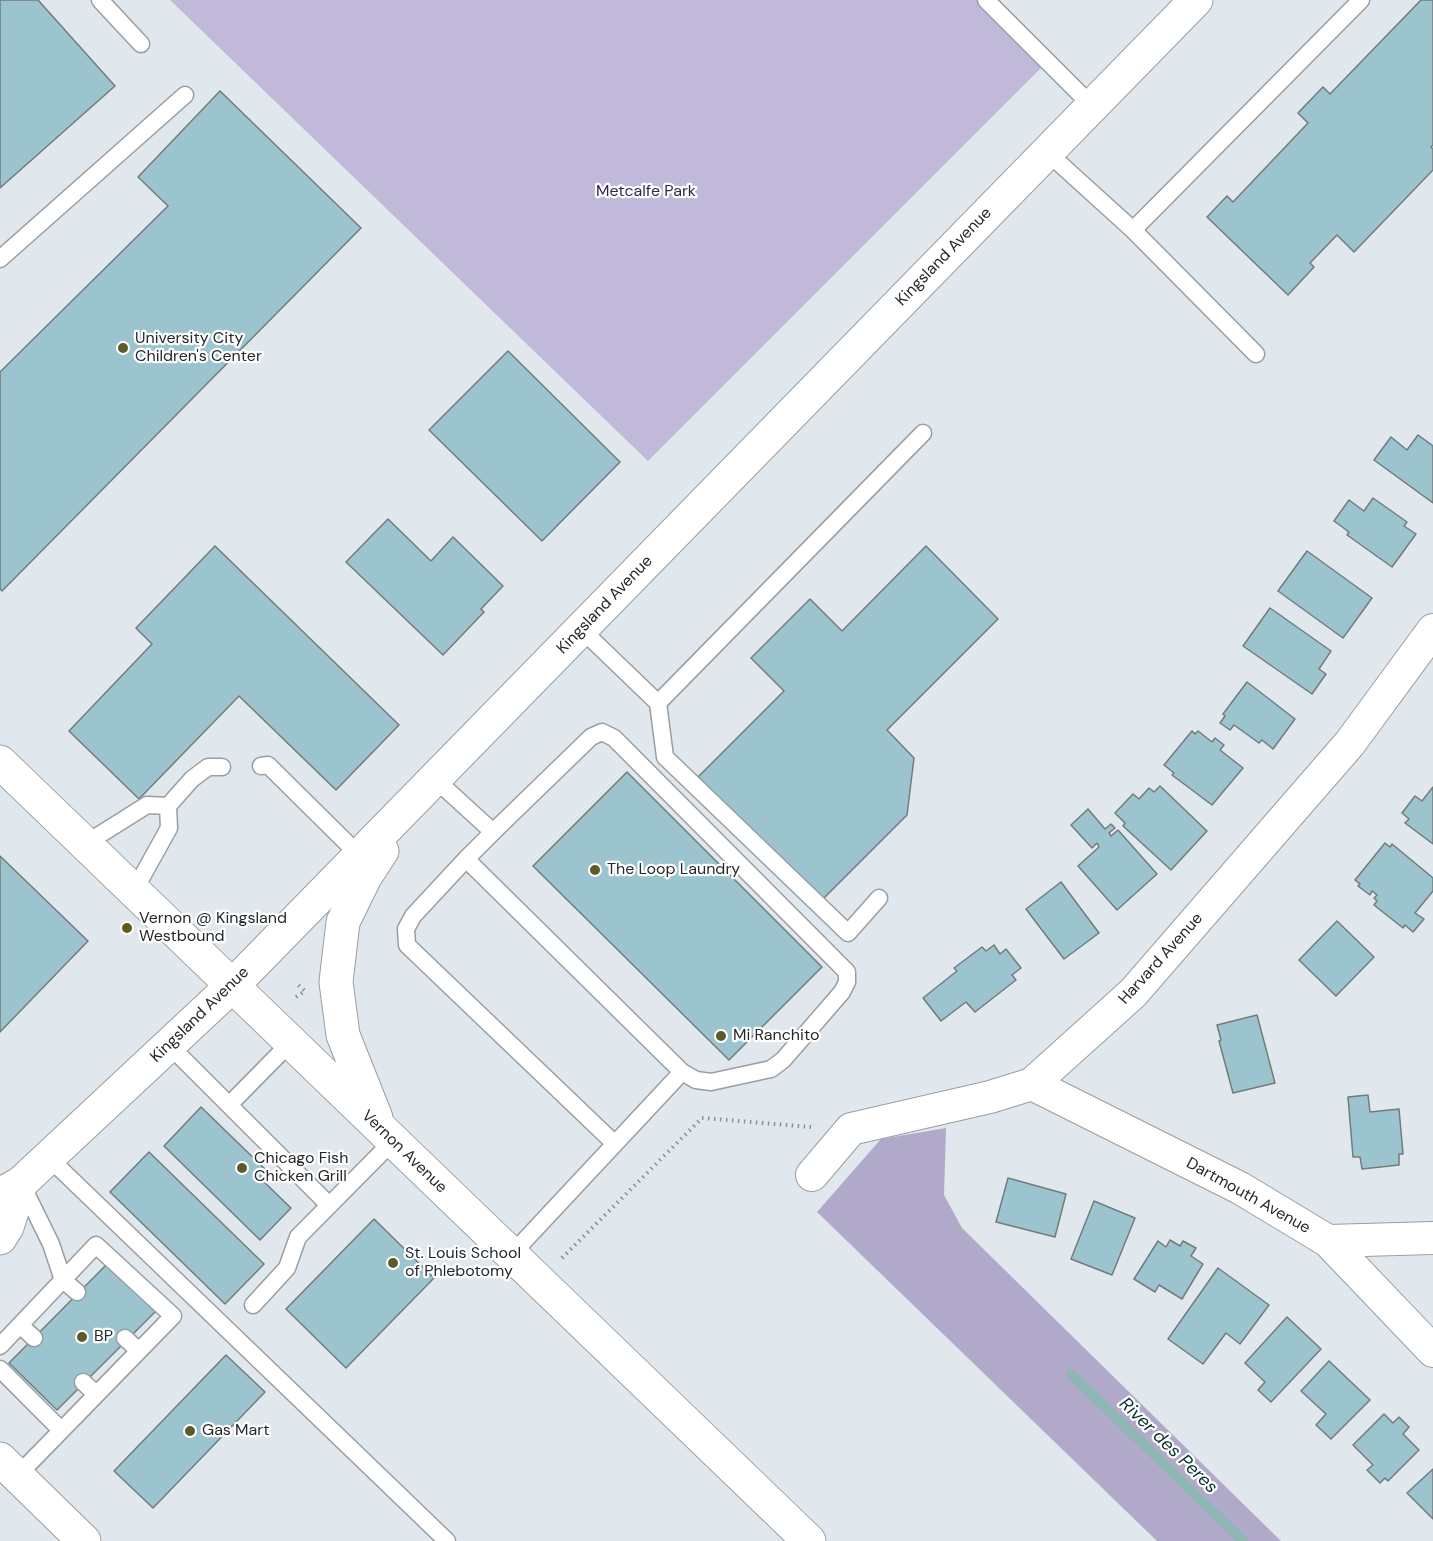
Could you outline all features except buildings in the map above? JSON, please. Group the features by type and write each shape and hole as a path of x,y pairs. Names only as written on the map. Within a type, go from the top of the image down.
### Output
{"street":[{"name":"Kingsland Avenue","path":"10,1189 49,1158 232,986 1196,0"},
{"name":"Harvard Avenue","path":"851,1129 990,1097 1032,1083 1133,993 1350,743 1433,630"},
{"name":"Vernon Avenue","path":"0,762 809,1541"},
{"path":"386,1135 343,1035 336,982 343,922 365,877 428,785"},
{"name":"Dartmouth Avenue","path":"1032,1083 1240,1188 1328,1241 1433,1351"},
{"path":"812,1175 851,1129"},
{"path":"0,1238 7,1227 10,1189"},
{"path":"1328,1241 1433,1238"},
{"path":"8,1468 84,1541"}],"lane":[{"path":"100,0 141,45"},
{"path":"986,0 1092,106"},
{"path":"1133,230 1361,0"},
{"path":"0,259 185,95"},
{"path":"1047,152 1133,230 1256,354"},
{"path":"658,703 923,433"},
{"path":"581,629 658,703 665,757 848,933 879,898"},
{"path":"466,859 682,1072 696,1080 711,1082 757,1074 771,1069 783,1060 842,992 847,982 847,972 614,738 602,732 591,737 466,859 413,916 406,929 407,945 615,1144"},
{"path":"261,766 268,765 360,855"},
{"path":"134,891 169,828 168,806 192,778 208,767 222,767"},
{"path":"428,785 493,832"},
{"path":"85,843 147,805 168,806"},
{"path":"229,1106 291,1042"},
{"path":"169,1046 329,1205"},
{"path":"512,1255 682,1072"},
{"path":"253,1305 287,1268 298,1237 329,1205 386,1135"},
{"path":"49,1158 447,1541"},
{"path":"10,1189 51,1244 63,1280 77,1292"},
{"path":"0,1346 96,1245 173,1316 61,1430 8,1468"},
{"path":"20,1325 33,1338"},
{"path":"125,1338 139,1351"},
{"path":"0,1370 61,1430"},
{"path":"84,1383 96,1394"}],"path":[{"path":"539,1281 702,1118 851,1129"}],"green space":[{"name":"Metcalfe Park","path":"170,0 977,0 1044,65 648,461"}],"shaded area":[{"path":"946,1128 944,1195 962,1228 1281,1541 1157,1541 817,1212 881,1139"}],"waterway":[{"name":"River des Peres","path":"1071,1374 1243,1541"}],"place":[{"name":"University City Children's Center","path":"123,348"},
{"name":"The Loop Laundry","path":"595,870"},
{"name":"Vernon @ Kingsland Westbound","path":"127,928"},
{"name":"Mi Ranchito","path":"721,1036"},
{"name":"Chicago Fish Chicken Grill","path":"242,1168"},
{"name":"St. Louis School of Phlebotomy","path":"393,1263"},
{"name":"BP","path":"82,1337"},
{"name":"Gas Mart","path":"190,1431"}]}
